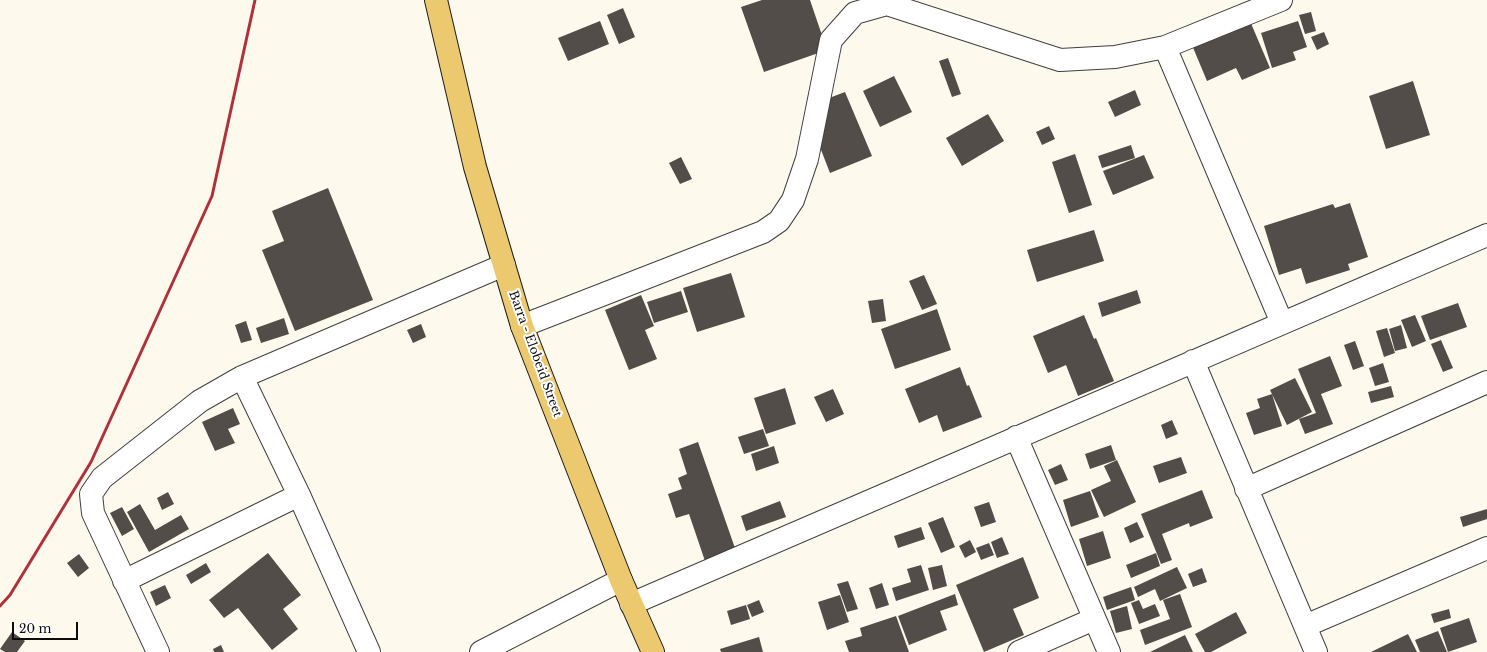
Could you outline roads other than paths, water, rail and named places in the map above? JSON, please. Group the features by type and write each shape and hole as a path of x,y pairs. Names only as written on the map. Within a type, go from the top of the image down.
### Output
{"main road":[{"name":"Barra - Elobeid Street","path":"436,0 475,167 522,326 621,580 654,652"}],"street":[{"path":"522,326 763,232 779,220 793,200 807,159 831,40 855,12 887,4 1060,60 1115,57 1165,47 1281,0"},
{"path":"1165,47 1282,323"},
{"path":"631,604 1487,235"},
{"path":"158,652 93,513 91,494 102,478 200,401 242,377 504,265"},
{"path":"1193,362 1316,652"},
{"path":"242,377 299,495 370,652"},
{"path":"1246,489 1487,382"},
{"path":"1016,437 1109,652"},
{"path":"124,581 299,495"},
{"path":"1305,626 1487,548"},
{"path":"481,652 621,580"},
{"path":"1019,652 1094,619"}],"railway":[{"path":"0,606 10,595 91,462 212,196 255,0"}]}
